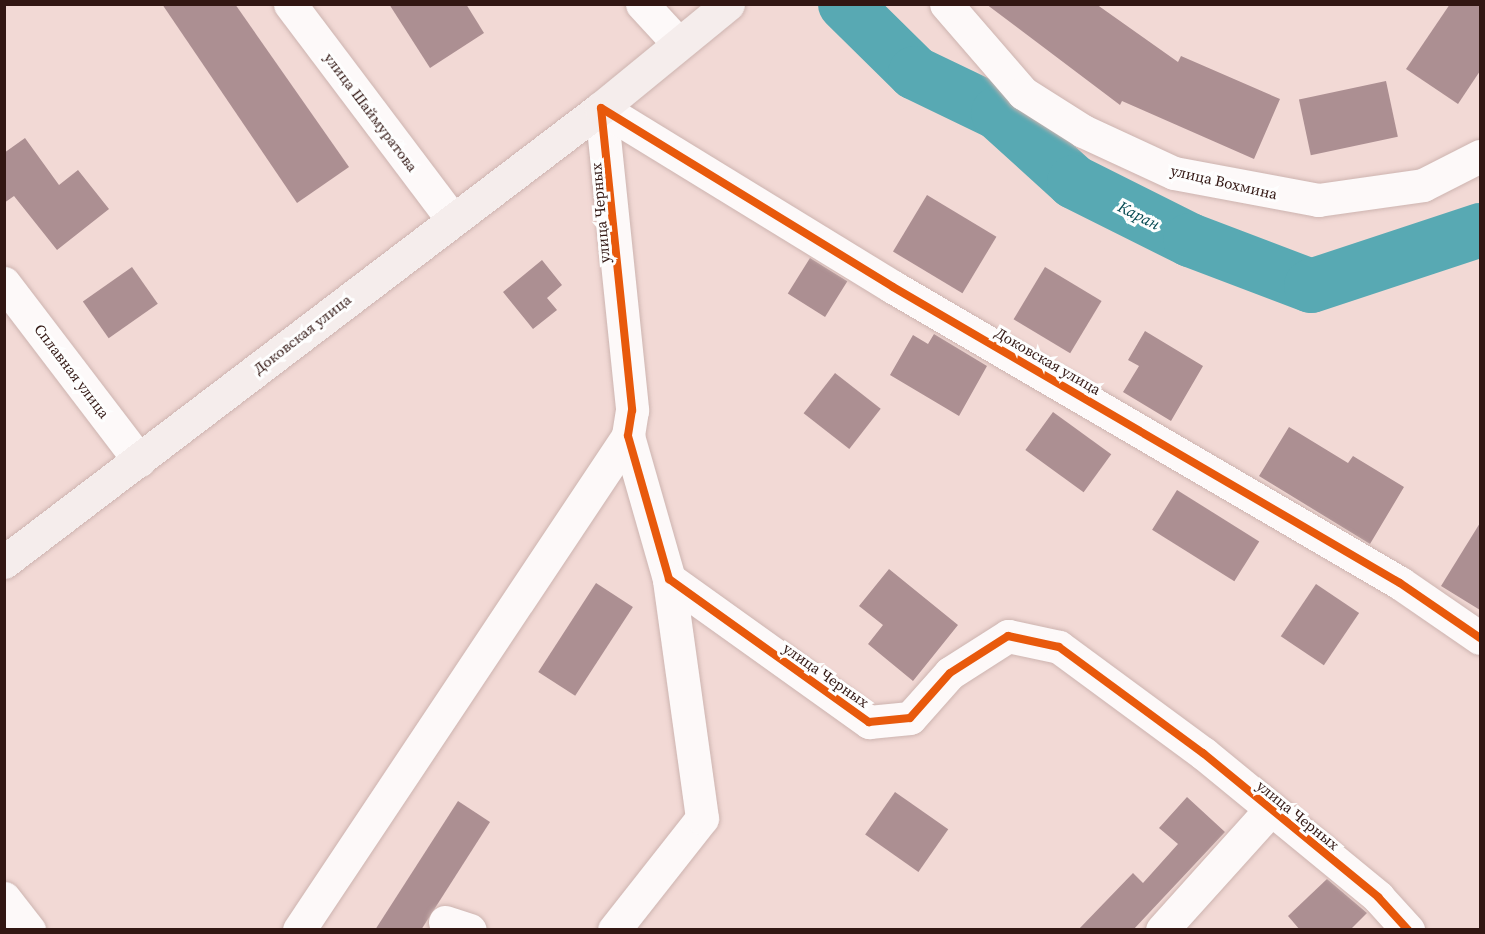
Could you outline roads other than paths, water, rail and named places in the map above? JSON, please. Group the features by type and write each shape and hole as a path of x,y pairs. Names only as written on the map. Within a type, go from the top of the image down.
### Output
{"main road":[{"name":"Доковская улица","path":"4,562 452,219 601,108 677,42 728,4"}],"street":[{"name":"улица Шаймуратова","path":"290,4 452,219"},
{"path":"642,4 677,42"},
{"name":"улица Вохмина","path":"946,4 1023,93 1083,131 1174,173 1318,200 1423,185 1480,156"},
{"name":"улица Черных","path":"601,108 632,410 628,436 669,579 869,722 910,718 950,673 1008,636 1059,647 1203,753 1378,897 1408,930"},
{"name":"Доковская улица","path":"601,108 893,287 1390,577 1480,638"},
{"name":"Сплавная улица","path":"4,283 139,460"},
{"path":"299,930 628,436"},
{"path":"614,930 702,818 669,579"},
{"path":"1161,930 1270,810"},
{"path":"4,898 29,930"}],"waterway":[{"name":"Каран","path":"845,4 915,73 998,113 1074,182 1190,240 1311,286 1480,230"}]}
